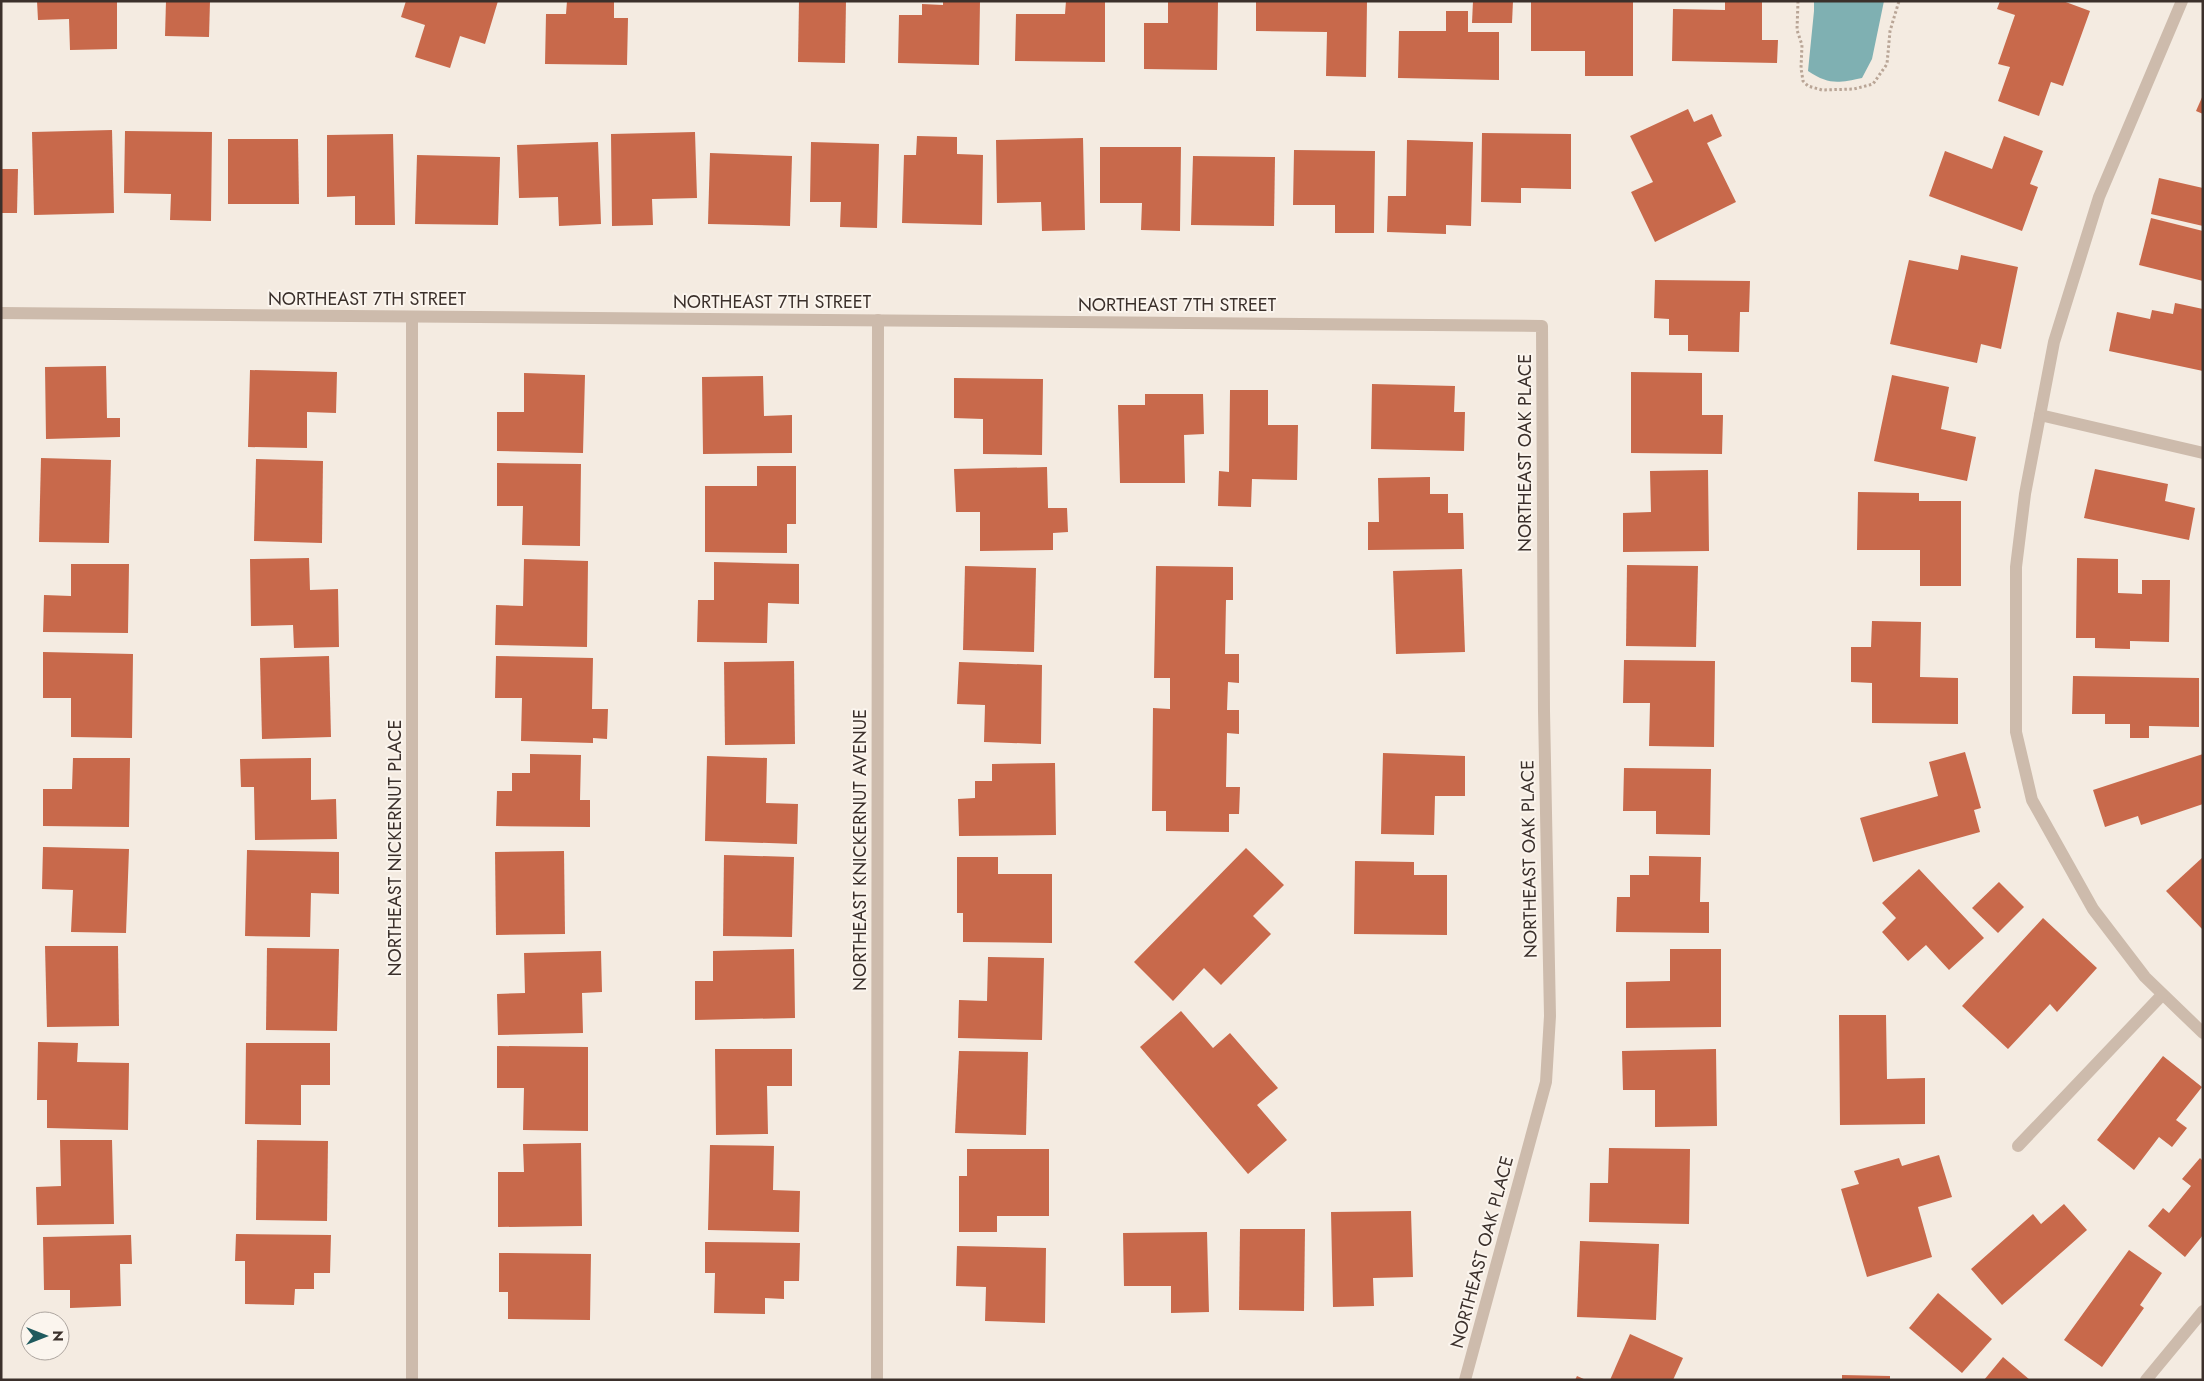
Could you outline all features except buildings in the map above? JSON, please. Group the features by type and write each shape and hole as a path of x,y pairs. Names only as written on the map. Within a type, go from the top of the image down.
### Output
{"street":[{"path":"2182,1 2099,197 2054,342 2026,494 2016,567 2016,732 2032,800 2093,909 2145,977 2203,1033"},
{"name":"NORTHEAST 7TH STREET","path":"1,313 1542,326"},
{"name":"NORTHEAST NICKERNUT PLACE","path":"412,316 412,1380"},
{"name":"NORTHEAST KNICKERNUT AVENUE","path":"877,1380 878,320"},
{"name":"NORTHEAST OAK PLACE","path":"1465,1380 1546,1082 1550,1016 1544,702 1542,326"},
{"path":"2040,415 2203,453"},
{"path":"2018,1146 2162,995"},
{"path":"2146,1380 2203,1311"}],"path":[{"path":"1798,1 1797,30 1802,45 1802,80 1808,86 1822,90 1854,89 1873,84 1888,64 1890,31 1899,1"}],"water":[{"path":"1814,1 1884,1 1872,59 1862,78 1834,82 1822,79 1808,71"}]}
